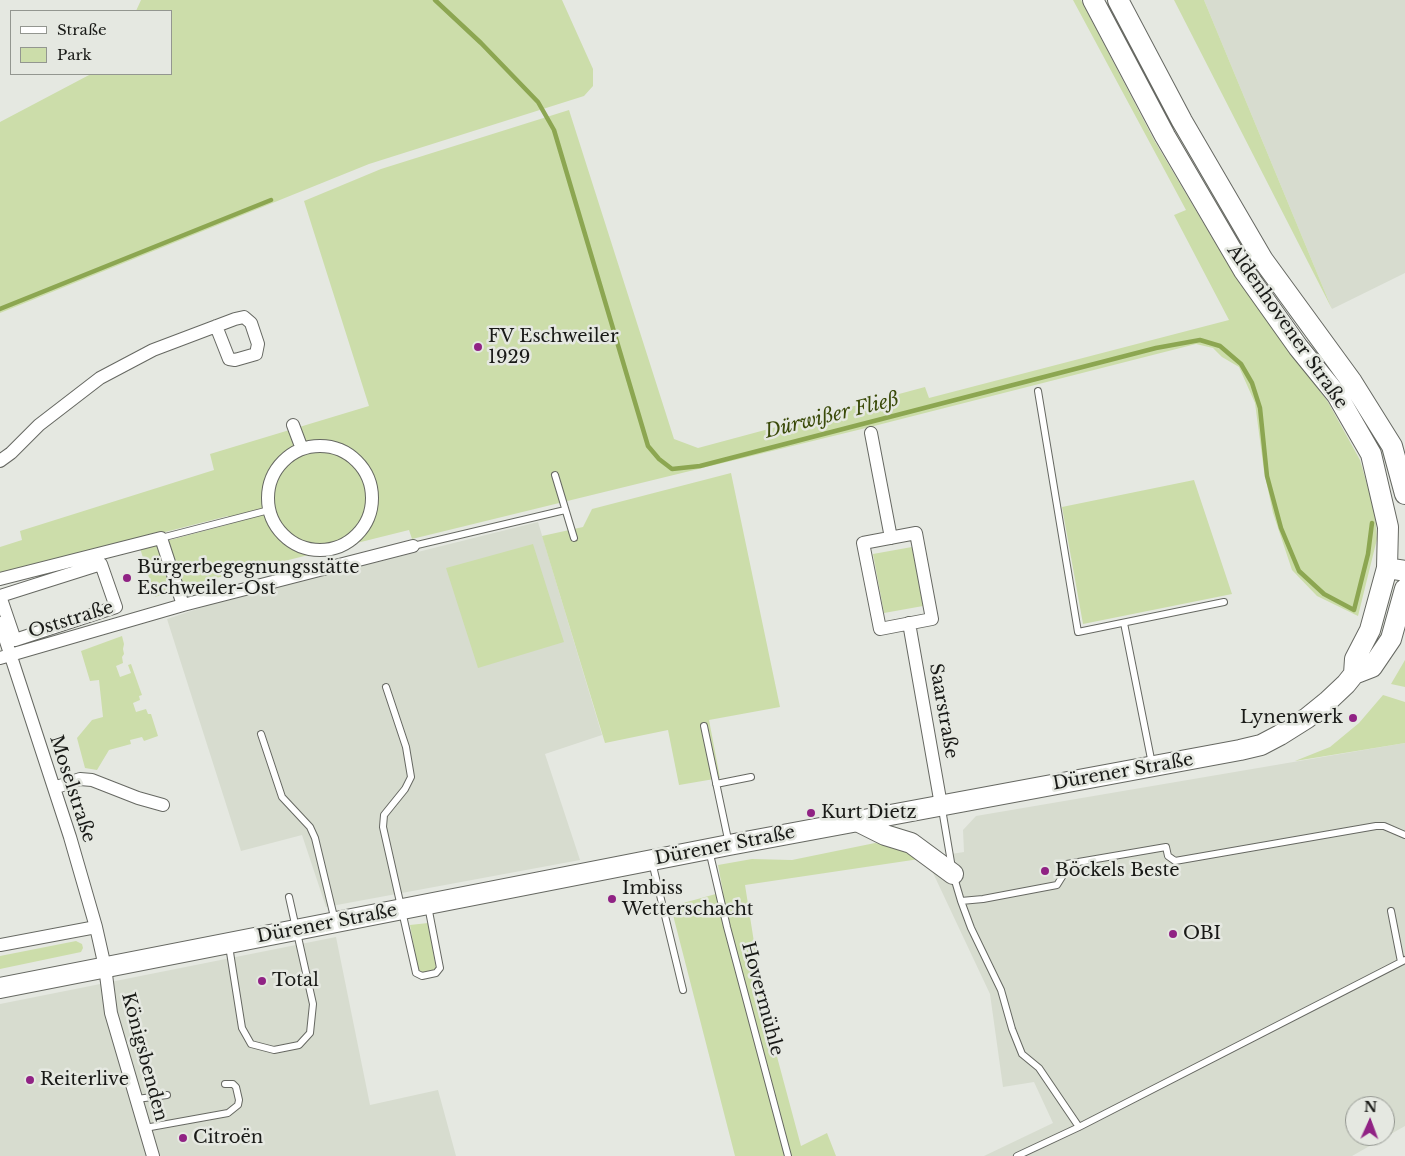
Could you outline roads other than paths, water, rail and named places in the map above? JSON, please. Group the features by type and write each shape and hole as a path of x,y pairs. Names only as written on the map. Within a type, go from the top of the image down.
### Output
{"main road":[{"name":"Aldenhovener Straße","path":"1093,0 1165,136 1244,271 1298,347 1336,395 1371,454 1396,561 1370,630 1356,659 1354,674"},
{"name":"Aldenhovener Straße","path":"1118,0 1182,121 1263,260 1352,382 1392,446 1405,494"},
{"name":"Dürener Straße","path":"0,988 729,845 1261,745 1280,735 1314,712 1340,690 1354,674 1372,667 1391,639 1405,589"},
{"path":"1391,639 1405,625"},
{"path":"857,821 885,836 911,843 953,874"}],"street":[{"path":"0,461 11,453 39,425 100,378 153,350 216,326"},
{"path":"293,425 302,449"},
{"path":"872,433 891,538"},
{"path":"316,446 339,449 349,455 368,476 373,495 372,510 364,526 349,542 332,549 318,551 294,543 276,527 269,510 269,486 274,473 287,458 302,449 316,446"},
{"path":"916,533 932,619 909,623 880,629 863,543 916,533"},
{"path":"0,579 89,562 101,564 116,607 15,640 0,595 89,562 162,538 183,605"},
{"name":"Oststraße","path":"5,657 183,605 412,546"},
{"path":"332,549 338,566"},
{"path":"104,610 110,626"},
{"name":"Moselstraße","path":"0,623 5,657 54,788 96,927 105,967"},
{"name":"Saarstraße","path":"909,623 941,805"},
{"path":"54,788 80,779 92,780 138,798 163,805"},
{"path":"0,945 96,927"},
{"name":"Königsbenden","path":"105,967 111,1013 153,1156"}],"lane":[{"path":"1038,391 1078,632 1224,602"},
{"path":"555,475 574,538"},
{"path":"162,538 269,510"},
{"path":"412,546 566,510"},
{"path":"1124,623 1152,766"},
{"path":"386,687 406,747 411,777 409,783 384,815 383,821 401,909 418,975 429,975 439,971 440,964 428,904"},
{"path":"704,726 729,845"},
{"path":"261,734 282,797 310,827 315,838 335,922"},
{"path":"716,784 751,777"},
{"path":"941,805 953,874 961,901 971,928 1001,990 1012,1029 1022,1054 1039,1068 1079,1127"},
{"path":"961,901 983,899 1057,884 1062,877 1061,865 1166,847 1168,856 1175,861 1376,826 1384,826 1405,835"},
{"name":"Hovermühle","path":"709,849 727,927 788,1156"},
{"path":"652,861 683,990"},
{"path":"228,943 242,1028 250,1044 274,1050 299,1045 310,1033 313,1004 289,897"},
{"path":"1017,1156 1079,1127 1403,961 1391,911"},
{"path":"145,1128 228,1113 238,1105 239,1100 236,1087 233,1084 225,1084"},
{"path":"137,1099 167,1095"}],"waterway":[{"name":"Dürwißer Fließ","path":"435,0 481,43 538,102 554,130 648,446 659,459 672,469 700,466 1156,348 1200,340 1220,346 1241,364 1252,383 1260,408 1267,476 1281,528 1299,571 1324,594 1354,610 1368,554 1372,523"},
{"path":"0,309 271,200"}],"place":[{"name":"FV Eschweiler 1929","path":"478,347"},
{"name":"Bürgerbegegnungsstätte Eschweiler-Ost","path":"127,578"},
{"name":"Lynenwerk","path":"1353,718"},
{"name":"Kurt Dietz","path":"811,813"},
{"name":"Böckels Beste","path":"1045,871"},
{"name":"Imbiss Wetterschacht","path":"612,899"},
{"name":"OBI","path":"1173,934"},
{"name":"Total","path":"262,981"},
{"name":"Reiterlive","path":"30,1080"},
{"name":"Citroën","path":"183,1138"}]}
